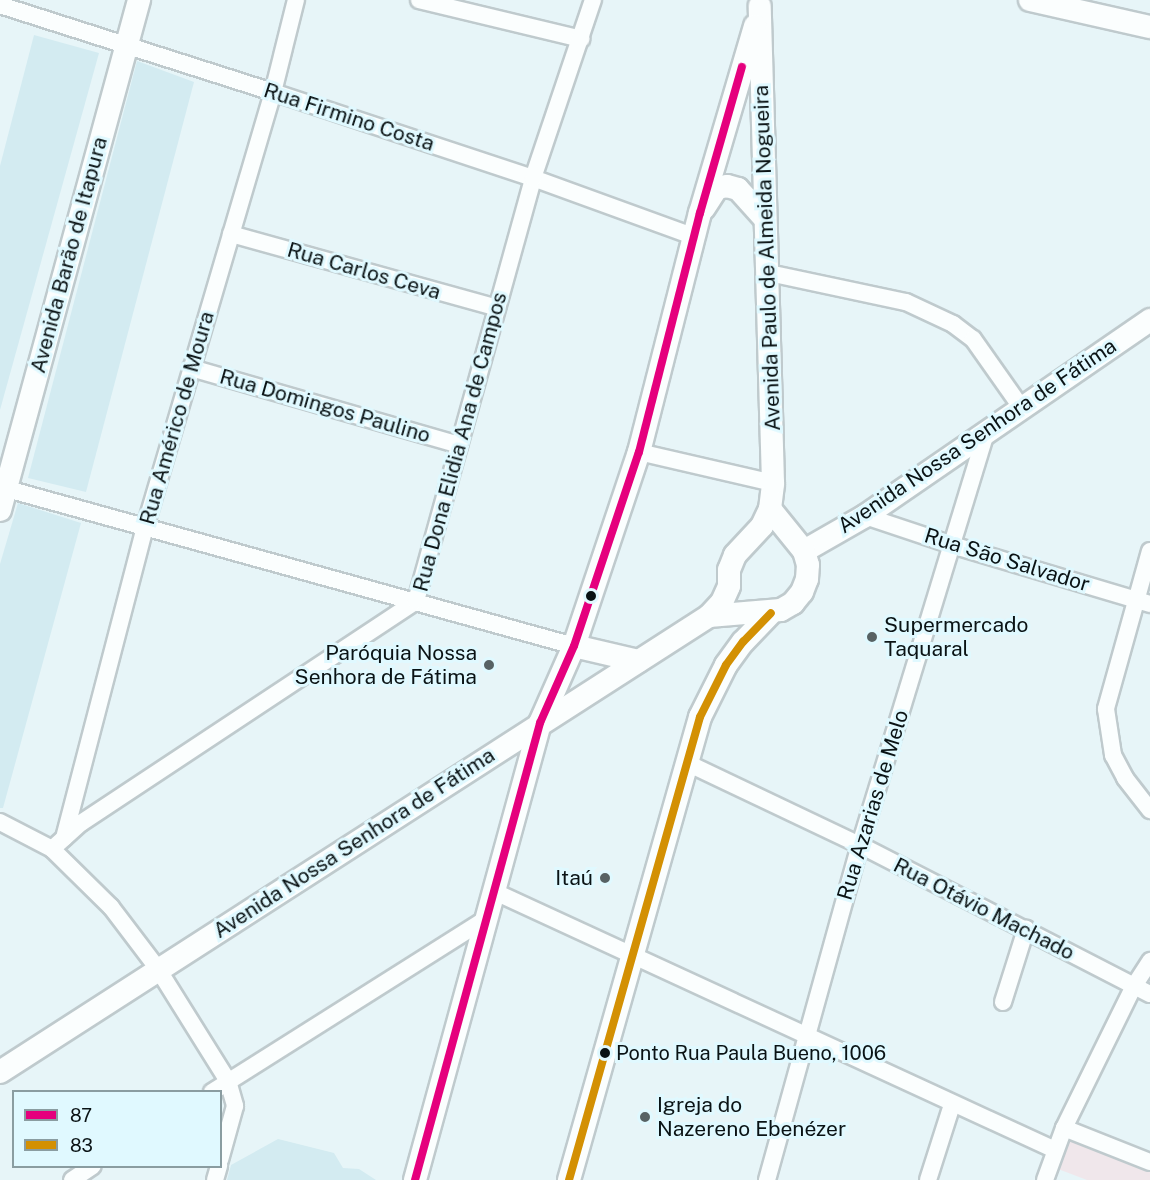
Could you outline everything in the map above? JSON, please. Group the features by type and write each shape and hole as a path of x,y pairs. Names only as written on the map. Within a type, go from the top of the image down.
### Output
{"main road":[{"name":"Avenida Barão de Itapura","path":"1,488 121,43 127,0"},
{"name":"Avenida Barão de Itapura","path":"121,43 139,0"},
{"path":"1030,0 1150,27"},
{"path":"415,1180 484,920 540,723 574,646 639,452 700,213 761,3"},
{"name":"Avenida Paulo de Almeida Nogueira","path":"761,3 773,483 770,509"},
{"path":"700,213 717,188 727,186 738,189 765,219"},
{"name":"Avenida Nossa Senhora de Fátima","path":"804,551 865,516 1150,320"},
{"path":"570,1180 700,717 710,693 743,642 771,613 793,603 802,592 807,579 808,565 804,551 770,509 762,526 735,555 729,570 729,586 722,602 709,616"},
{"path":"709,616 739,612 771,613"},
{"name":"Avenida Nossa Senhora de Fátima","path":"0,1072 709,616"},
{"path":"574,646 638,661"}],"street":[{"name":"Rua Américo de Moura","path":"58,843 145,527 273,92 296,0"},
{"path":"419,0 581,39"},
{"name":"Rua Dona Elidia Ana de Campos","path":"58,843 91,817 416,602 533,178 593,0"},
{"name":"Rua Firmino Costa","path":"0,5 533,178 695,237"},
{"name":"Rua Carlos Ceva","path":"231,234 497,308"},
{"path":"769,273 906,302 953,324 973,339 1021,407"},
{"name":"Rua Domingos Paulino","path":"191,368 459,445"},
{"name":"Rua Azarias de Melo","path":"767,1180 860,845 986,433"},
{"path":"639,452 773,483"},
{"path":"1,488 574,646"},
{"name":"Rua São Salvador","path":"865,516 952,545 1144,602"},
{"path":"1150,551 1144,602 1106,710 1113,754 1125,778 1150,810"},
{"name":"Rua Otávio Machado","path":"687,763 860,845 1150,994"},
{"path":"0,822 58,843 158,969 228,1081 235,1106 222,1153"},
{"path":"493,891 634,954 952,1105 1055,1150"},
{"path":"215,1090 484,920"},
{"path":"1002,1002 1026,929"},
{"path":"1051,1178 1055,1150 1064,1128 1134,986 1150,961"},
{"path":"928,1180 952,1105"},
{"path":"1064,1128 1150,1162"},
{"path":"72,1180 91,1168"}],"shaded area":[{"path":"34,35 99,53 0,410 0,166"},
{"path":"137,61 194,82 86,492 28,478"},
{"path":"18,503 81,523 3,808 0,808 0,564"},
{"path":"1068,1138 1150,1170 1150,1180 1087,1180 1058,1169"},
{"path":"278,1139 334,1153 343,1168 359,1169 376,1180 227,1180 231,1165"}],"transit line":[{"name":"87","path":"415,1180 540,723 574,646 639,452 700,213 742,67"},
{"name":"83","path":"569,1180 700,717 726,665 743,642 771,613"}],"place":[{"name":"Supermercado Taquaral","path":"872,637"},
{"name":"Paróquia Nossa Senhora de Fátima","path":"489,665"},
{"name":"Itaú","path":"605,878"},
{"name":"Ponto Rua Paula Bueno, 1006","path":"605,1053"},
{"name":"Igreja do Nazereno Ebenézer","path":"645,1117"}]}
